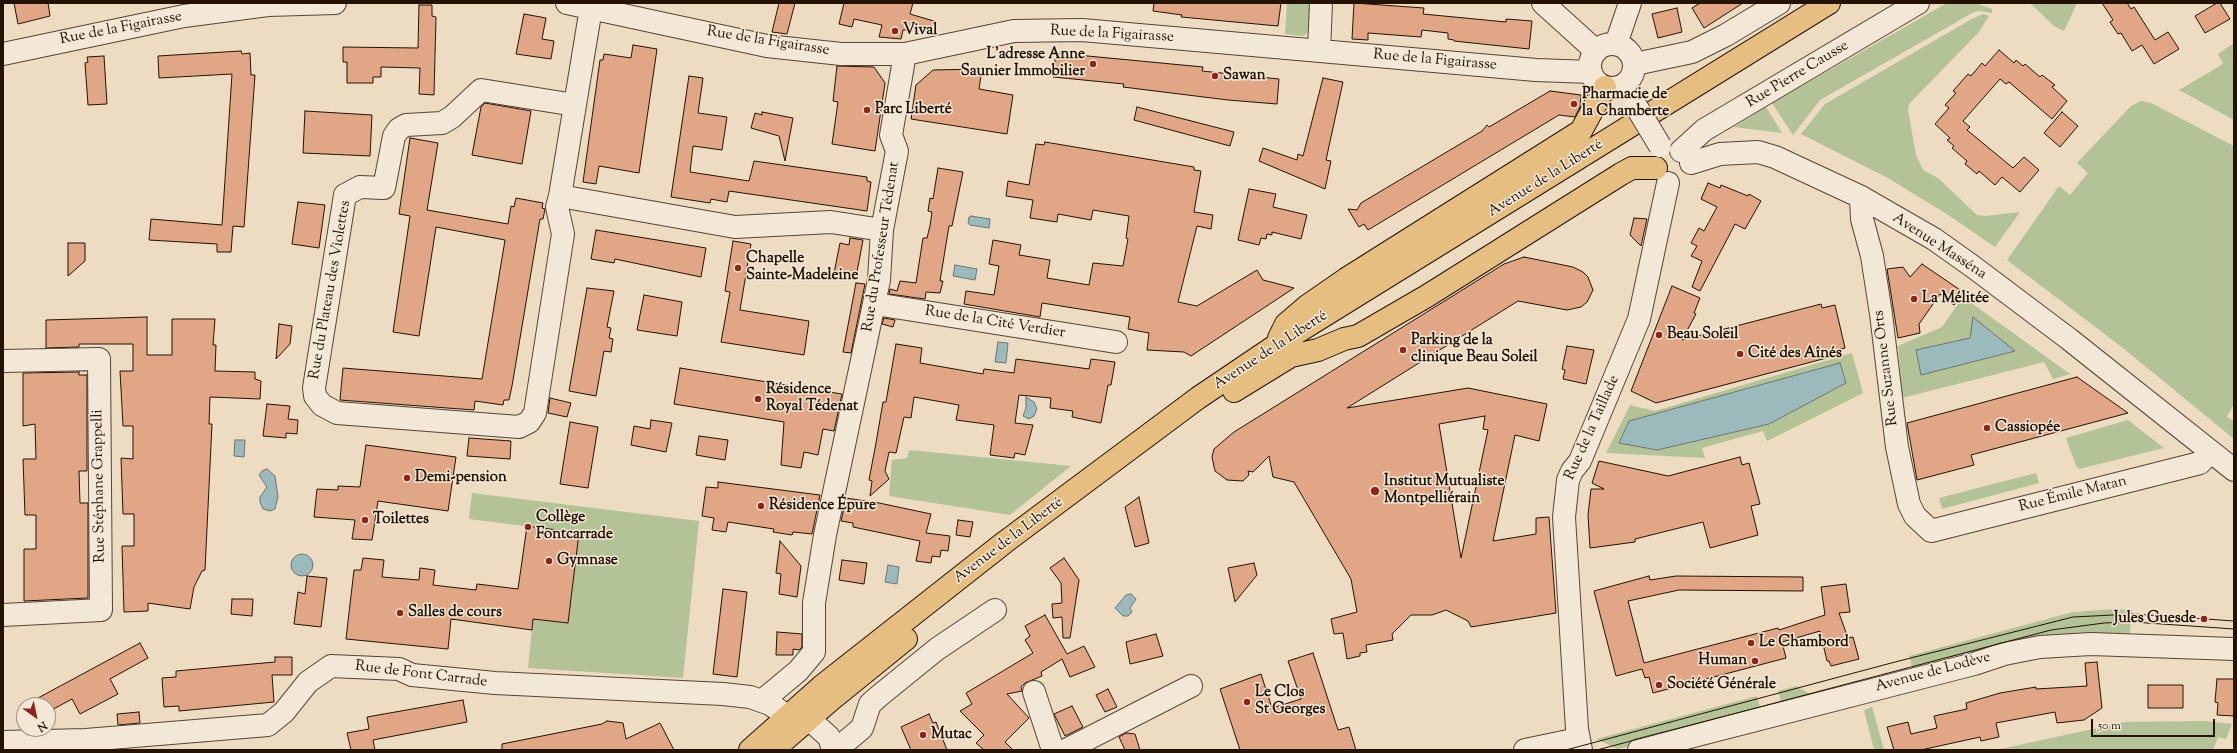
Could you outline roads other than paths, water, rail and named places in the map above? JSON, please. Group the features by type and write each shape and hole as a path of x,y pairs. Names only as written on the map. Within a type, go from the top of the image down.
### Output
{"main road":[{"name":"Avenue de la Liberté","path":"750,750 822,686 1005,542 1191,404 1275,346 1829,3"},
{"path":"1275,346 1286,324 1307,306 1395,247 1581,130 1607,81"},
{"path":"1191,404 1236,390 1295,354 1318,350 1344,339 1358,336 1427,296 1621,174 1632,168 1670,161"},
{"path":"773,750 813,721 955,600 1005,542"}],"street":[{"name":"Rue de la Figairasse","path":"3,54 163,12 268,5 335,3"},
{"name":"Rue de la Figairasse","path":"568,3 767,46 841,54 905,54 1014,31 1082,30 1536,70 1607,81"},
{"path":"1319,50 1321,3"},
{"path":"1543,3 1606,48 1629,51 1635,64 1632,76 1607,81"},
{"path":"1630,3 1606,48 1590,64 1636,106 1670,161"},
{"path":"1635,64 1692,52 1726,35 1779,3"},
{"name":"Rue Pierre Causse","path":"1670,161 1704,130 1918,3"},
{"name":"Rue du Plateau des Violettes","path":"575,105 481,90 452,117 442,123 406,125 394,136 384,188 360,186 345,195 314,388 315,396 322,405 337,413 519,427 529,422 535,413 563,234 557,207 560,196 591,8"},
{"name":"Rue du Professeur Tédenat","path":"762,700 798,671 814,652 814,603 825,535 879,280 882,230 897,151 891,135 905,54"},
{"name":"Avenue Masséna","path":"1670,161 1720,154 1758,152 1775,157 1861,198 1934,239 1972,266 2069,339 2234,470"},
{"name":"Rue de la Taillade","path":"1579,745 1564,517 1568,480 1580,461 1639,319 1670,161"},
{"path":"560,196 735,227 831,222 882,230"},
{"name":"Rue Suzanne Orts","path":"1861,198 1862,219 1872,256 1881,314 1897,447 1909,504 1915,516 1931,531"},
{"name":"Rue de la Cité Verdier","path":"874,304 1116,342"},
{"name":"Rue Stéphane Grappelli","path":"3,361 99,359 101,603 101,610 3,615"},
{"name":"Rue Émile Matan","path":"1931,531 2200,463 2210,452"},
{"path":"836,750 862,728 870,704 879,696 937,649 995,610"},
{"name":"Avenue de Lodève","path":"1639,750 1974,664 2004,654 2040,647 2091,644 2234,649"},
{"name":"Rue de Font Carrade","path":"3,742 86,740 268,725 284,712 308,682 331,666 399,669 412,674 495,683 723,694 762,700 787,716"},
{"path":"1066,750 1191,686"},
{"path":"1034,692 1053,750"},
{"path":"787,716 813,721 829,736 833,750"},
{"path":"1525,750 1579,745"}],"water":[{"path":"969,217 990,219 989,228 970,225 968,223"},
{"path":"955,265 977,269 975,280 953,276"},
{"path":"1973,317 2015,351 1921,375 1916,350 1970,338"},
{"path":"998,342 1008,343 1006,363 995,362"},
{"path":"1840,363 1846,383 1769,424 1657,450 1619,443 1629,421"},
{"path":"1026,397 1034,402 1037,409 1034,416 1029,419 1023,416 1026,408"},
{"path":"235,440 245,440 244,457 234,456"},
{"path":"267,469 275,476 278,497 275,509 270,511 263,509 260,502 260,497 267,487 259,475 262,471"},
{"path":"302,554 310,557 313,565 310,573 302,576 294,573 291,565 294,557"},
{"path":"888,565 899,567 897,584 885,582"},
{"path":"1131,594 1136,599 1130,608 1132,612 1128,616 1123,616 1115,608 1126,595"}],"tram line":[{"path":"1566,750 1895,662 2073,617 2134,614 2234,621"},
{"path":"1597,750 2051,630 2104,623 2133,622 2234,629"}],"place":[{"name":"Vival","path":"895,31"},
{"name":"L'adresse Anne Saunier Immobilier","path":"1093,64"},
{"name":"Sawan","path":"1215,76"},
{"name":"Pharmacie de la Chamberte","path":"1574,104"},
{"name":"Parc Liberté","path":"867,110"},
{"name":"Chapelle Sainte-Madeleine","path":"738,268"},
{"name":"La Mélitée","path":"1914,299"},
{"name":"Beau Soleil","path":"1659,335"},
{"name":"Parking de la clinique Beau Soleil","path":"1403,350"},
{"name":"Cité des Aînés","path":"1740,354"},
{"name":"Résidence Royal Tédenat","path":"758,399"},
{"name":"Cassiopée","path":"1987,428"},
{"name":"Demi-pension","path":"407,478"},
{"name":"Institut Mutualiste Montpelliérain","path":"1375,491"},
{"name":"Résidence Épure","path":"761,506"},
{"name":"Toilettes","path":"365,520"},
{"name":"Collège Fontcarrade","path":"528,527"},
{"name":"Gymnase","path":"549,561"},
{"name":"Salles de cours","path":"400,613"},
{"name":"Jules Guesde","path":"2204,619"},
{"name":"Le Chambord","path":"1751,643"},
{"name":"Human","path":"1755,661"},
{"name":"Société Générale","path":"1659,685"},
{"name":"Le Clos St Georges","path":"1247,702"},
{"name":"Mutac","path":"923,735"}]}
